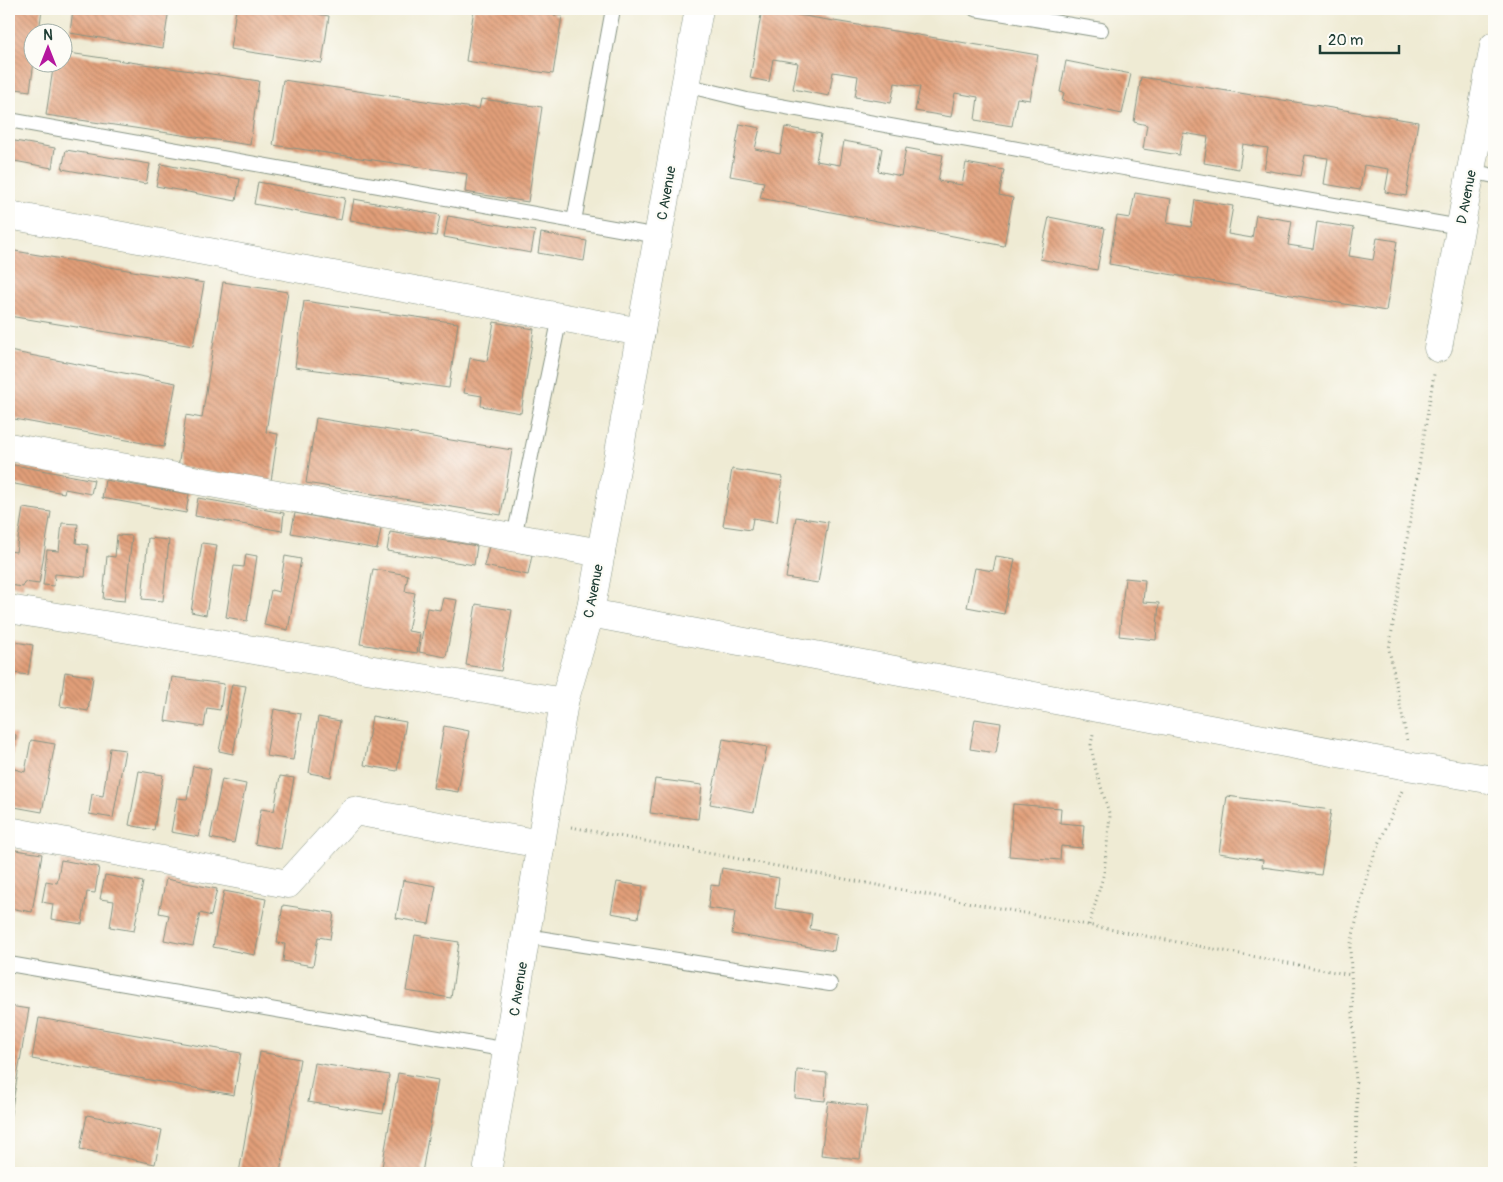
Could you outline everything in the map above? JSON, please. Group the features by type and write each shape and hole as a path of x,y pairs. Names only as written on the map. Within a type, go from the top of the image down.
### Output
{"street":[{"name":"C Avenue","path":"487,1173 564,702 590,613 698,9"},
{"name":"D Avenue","path":"1438,348 1460,227 1483,173 1494,46"},
{"path":"9,214 641,332"},
{"path":"9,447 601,552"},
{"path":"9,609 564,702"},
{"path":"590,613 1413,767 1494,780"},
{"path":"9,831 288,884 354,811 543,833"}],"lane":[{"path":"574,221 613,9"},
{"path":"976,9 1101,30"},
{"path":"685,85 785,107 1460,227"},
{"path":"9,120 658,236"},
{"path":"514,537 560,317"},
{"path":"526,936 830,984"},
{"path":"9,964 508,1050"}],"path":[{"path":"1089,926 1104,873 1110,816 1095,767 1091,745 1098,708"},
{"path":"543,833 1089,926 1351,975"}],"building":[{"path":"9,9 42,9 40,22 22,22 22,72 33,72 30,91 9,88"},
{"path":"73,9 169,9 163,48 72,33"},
{"path":"236,9 319,9 318,14 329,16 322,63 230,49"},
{"path":"474,9 555,9 554,15 562,16 553,74 466,61"},
{"path":"762,9 1038,55 1030,100 1017,98 1012,126 975,120 978,97 955,93 951,117 915,111 920,87 895,83 891,103 855,97 858,76 833,72 829,96 793,89 798,63 773,59 769,82 750,78"},
{"path":"72,53 259,81 250,145 46,115 52,72 72,72"},
{"path":"1066,61 1131,74 1122,114 1062,101 1064,93 1060,92"},
{"path":"1141,77 1418,122 1406,196 1385,192 1389,169 1364,165 1360,190 1324,184 1328,158 1305,155 1301,176 1264,170 1268,148 1243,144 1239,169 1204,163 1208,137 1183,133 1179,155 1143,149 1147,125 1134,122"},
{"path":"283,80 479,109 481,99 542,107 528,202 465,192 467,174 273,145"},
{"path":"740,124 760,128 755,149 780,154 785,127 821,134 816,161 840,165 844,141 882,148 878,171 901,176 906,148 943,155 938,181 962,185 966,163 1004,170 999,195 1013,198 1004,246 760,198 764,182 730,176"},
{"path":"9,140 55,148 52,168 9,160"},
{"path":"66,150 150,164 146,184 62,169"},
{"path":"161,164 240,179 236,201 156,186"},
{"path":"258,182 345,198 341,220 254,204"},
{"path":"1135,193 1171,199 1167,223 1191,227 1195,200 1233,206 1228,234 1252,238 1256,215 1292,221 1288,245 1313,249 1317,222 1354,228 1349,256 1373,260 1377,238 1397,241 1386,311 1109,264 1117,216 1130,218"},
{"path":"354,199 440,215 436,236 350,220"},
{"path":"448,216 535,231 531,253 444,237"},
{"path":"1049,217 1105,228 1097,270 1040,259"},
{"path":"541,233 587,241 584,261 538,253"},
{"path":"9,250 204,283 193,346 9,316"},
{"path":"223,282 288,292 266,432 278,434 271,481 178,467 186,415 202,418"},
{"path":"304,301 458,323 449,388 295,367"},
{"path":"494,322 534,329 521,413 481,406 482,396 464,393 470,358 487,361"},
{"path":"9,351 176,383 164,447 9,418"},
{"path":"316,418 512,450 501,515 306,483"},
{"path":"9,464 94,480 91,494 65,489 64,493 9,483"},
{"path":"732,469 783,477 777,522 753,518 751,530 723,526"},
{"path":"105,480 189,494 186,513 102,498"},
{"path":"198,498 284,513 282,531 195,516"},
{"path":"23,508 51,512 39,584 24,582 23,587 9,585 9,551 16,552"},
{"path":"295,513 381,529 377,549 291,533"},
{"path":"796,517 828,522 818,583 786,578"},
{"path":"9,521 13,522 10,536 9,536"},
{"path":"62,523 78,524 76,543 88,545 85,577 55,574 54,586 43,585 47,550 59,551"},
{"path":"390,532 477,546 474,565 387,551"},
{"path":"117,535 132,536 125,601 103,599 107,556 115,557"},
{"path":"148,538 169,540 163,601 142,599"},
{"path":"202,543 217,545 206,615 191,612"},
{"path":"489,546 532,555 528,575 484,566"},
{"path":"246,554 257,556 247,621 226,617 234,566 244,567"},
{"path":"285,556 301,559 288,630 264,625 271,590 279,592"},
{"path":"996,556 1015,559 1004,614 967,607 975,568 993,571"},
{"path":"373,569 408,575 405,591 415,593 408,631 420,633 417,653 360,644"},
{"path":"1125,578 1145,580 1143,602 1159,603 1156,640 1119,636"},
{"path":"443,598 457,600 446,657 419,652 427,608 440,610"},
{"path":"476,604 512,610 501,671 466,665"},
{"path":"9,641 33,645 28,675 14,673 10,697"},
{"path":"65,672 93,677 88,711 60,706"},
{"path":"172,677 224,684 220,710 207,708 204,727 165,721"},
{"path":"232,684 246,686 233,754 219,751"},
{"path":"274,709 301,714 293,760 266,756"},
{"path":"372,716 406,722 397,771 364,765"},
{"path":"318,717 340,721 331,777 309,773"},
{"path":"975,719 1001,723 996,753 970,749"},
{"path":"444,726 469,731 458,792 433,788"},
{"path":"9,733 16,735 10,769 9,769"},
{"path":"723,739 767,747 754,812 710,804"},
{"path":"31,740 55,744 42,812 9,806 11,768 25,772"},
{"path":"110,748 125,750 113,818 89,814 92,794 103,796"},
{"path":"193,766 211,769 199,837 171,832 177,798 187,799"},
{"path":"139,771 163,775 154,830 129,825"},
{"path":"280,776 294,778 281,849 255,844 261,809 274,811"},
{"path":"222,779 246,784 234,843 210,838"},
{"path":"655,779 702,785 698,819 650,813"},
{"path":"1227,796 1331,810 1321,875 1262,867 1263,860 1219,853"},
{"path":"1013,804 1061,808 1060,823 1084,825 1082,848 1061,846 1060,860 1009,856"},
{"path":"9,849 42,854 32,912 9,908"},
{"path":"61,860 99,867 95,893 87,892 82,924 51,919 53,904 42,902 46,881 57,883"},
{"path":"722,868 779,878 775,908 812,914 810,929 837,934 834,951 732,934 735,912 708,908 711,885 719,886"},
{"path":"105,875 143,882 134,931 110,927 114,901 100,899"},
{"path":"166,879 217,889 211,916 200,913 193,946 164,940 169,915 159,913"},
{"path":"403,880 436,886 429,924 396,918"},
{"path":"617,882 643,886 638,918 611,913"},
{"path":"224,891 266,899 255,955 213,947"},
{"path":"283,905 334,913 330,939 318,937 313,966 283,961 285,944 277,943"},
{"path":"415,935 459,942 451,998 406,991"},
{"path":"9,1006 29,1009 10,1119 9,1119"},
{"path":"39,1018 241,1053 234,1095 32,1059"},
{"path":"260,1052 300,1059 280,1173 239,1173"},
{"path":"315,1063 389,1075 383,1114 308,1102"},
{"path":"797,1070 827,1073 825,1101 795,1098"},
{"path":"398,1073 438,1080 422,1173 381,1173"},
{"path":"828,1101 867,1106 860,1159 821,1155"},
{"path":"87,1115 162,1130 155,1164 80,1149"}]}
